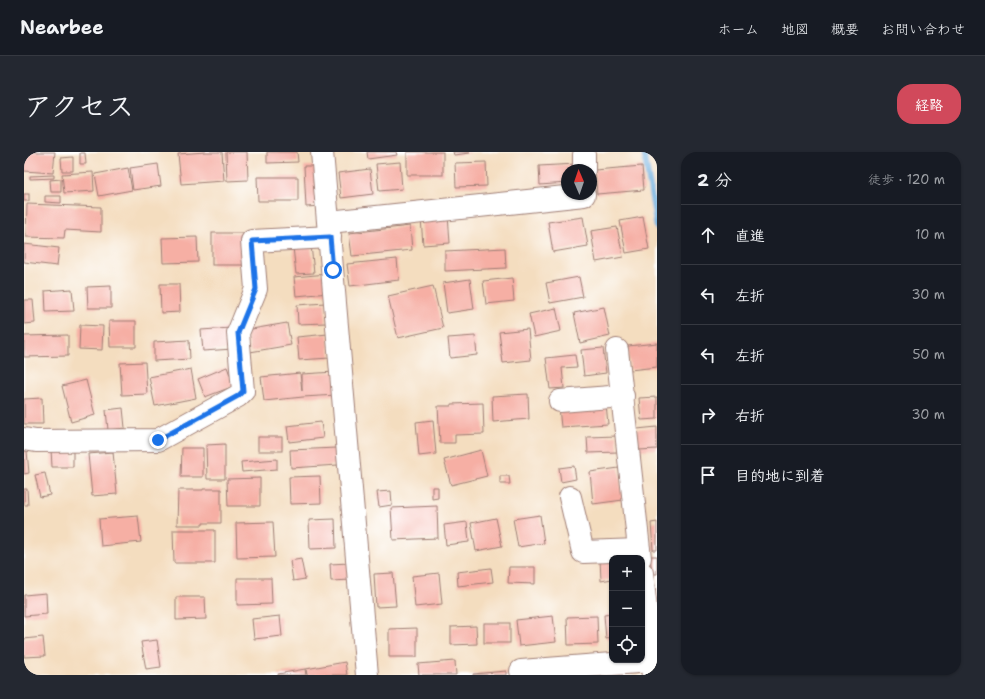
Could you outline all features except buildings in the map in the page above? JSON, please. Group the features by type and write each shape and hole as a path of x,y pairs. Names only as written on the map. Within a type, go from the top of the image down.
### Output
{"street":[{"path":"322,152 367,675"},
{"path":"24,439 36,441 158,440 238,396 243,391 238,333 256,289 252,241 329,229 561,198"},
{"path":"570,497 582,552 640,554 617,350"},
{"path":"560,401 623,396"},
{"path":"521,671 652,668 644,591"}],"waterway":[{"path":"644,152 657,228"}],"route":[{"path":"158,440 238,396 243,391 238,333 256,289 252,241 330,237 333,270"}]}
